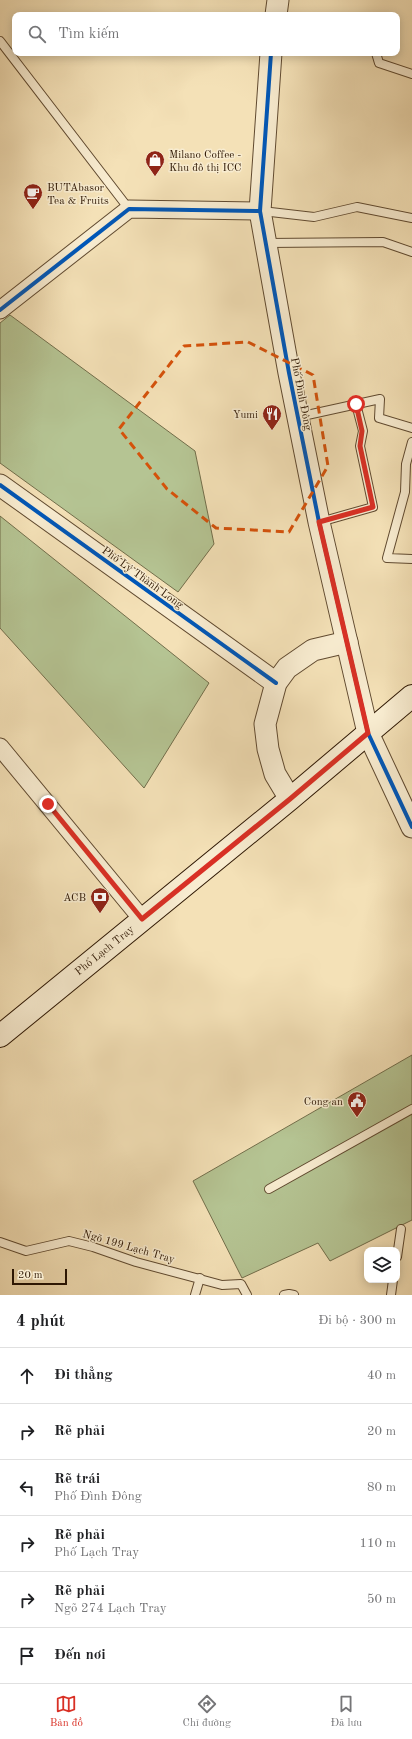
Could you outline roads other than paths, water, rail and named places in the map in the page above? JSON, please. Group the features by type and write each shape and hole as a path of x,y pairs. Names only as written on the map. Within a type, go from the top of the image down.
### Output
{"main road":[{"name":"Phố Lạch Tray","path":"0,1036 290,799 412,696"}],"street":[{"path":"276,12 278,0"},
{"name":"Phố Đình Đông","path":"271,56 260,211 297,417 319,522 368,733 412,827"},
{"path":"2,305 129,209 260,211"},
{"name":"Phố Lý Thành Long","path":"0,485 276,683"},
{"path":"290,799 275,774 268,749 265,724 276,683 287,668 313,650 347,642"},
{"path":"0,747 142,919"}],"lane":[{"path":"0,41 129,209"},
{"path":"377,56 378,63 412,74"},
{"path":"260,211 314,217 357,207 412,218"},
{"path":"266,242 383,242 412,252"},
{"path":"297,417 380,399 379,418 412,428"},
{"path":"319,522 373,507 360,446 362,431 356,404"},
{"path":"412,442 406,464 405,492 387,558 412,559"},
{"path":"269,1189 412,1109"},
{"path":"398,1247 401,1229"},
{"name":"Ngõ 199 Lạch Tray","path":"0,1242 26,1251 69,1241 93,1247 136,1262 222,1285 241,1284 246,1295"},
{"path":"195,1295 200,1278"},
{"path":"391,1295 393,1283"},
{"path":"284,1295 294,1295"}],"place":[{"name":"Milano Coffee - Khu đô thị ICC","path":"155,177"},
{"name":"BUTAbasor Tea & Fruits","path":"33,210"},
{"name":"Yumi","path":"272,431"},
{"name":"ACB","path":"100,914"},
{"name":"Cong an","path":"357,1118"}]}
